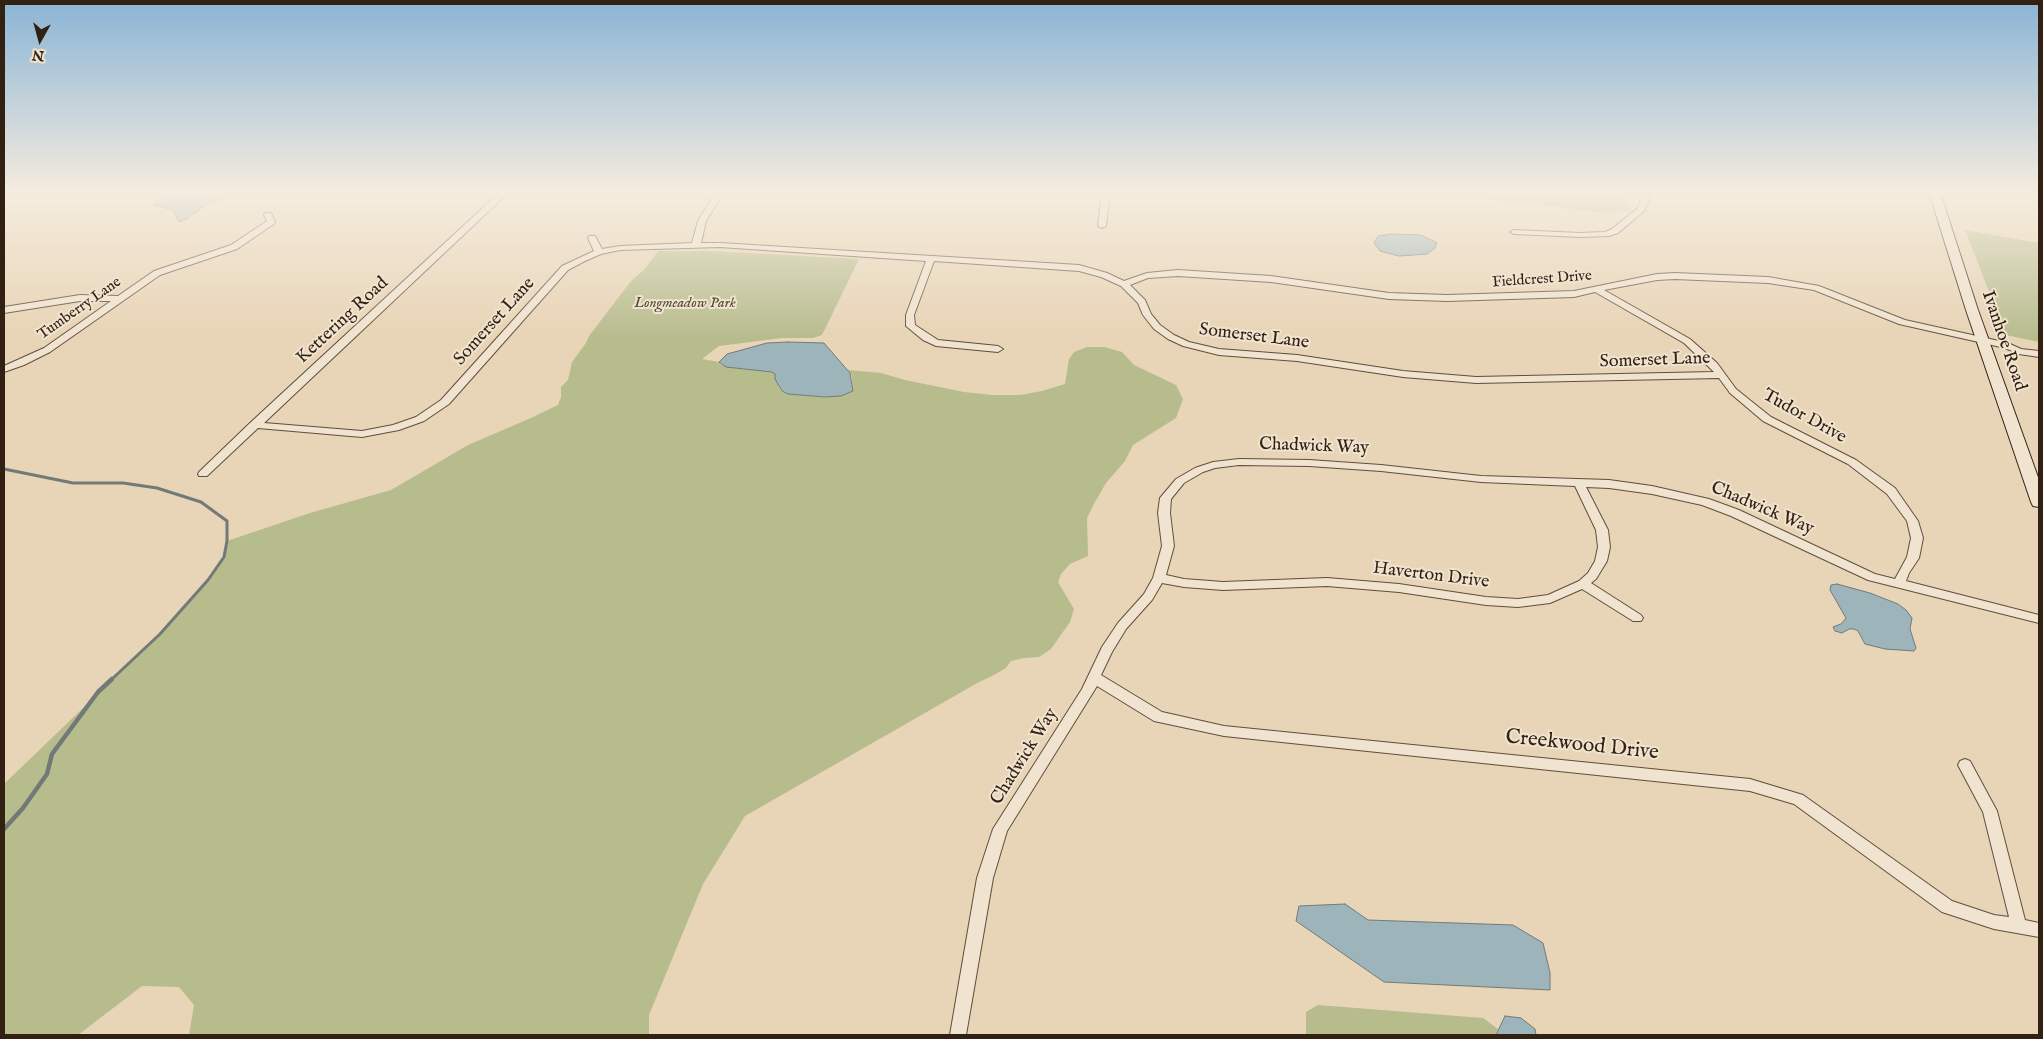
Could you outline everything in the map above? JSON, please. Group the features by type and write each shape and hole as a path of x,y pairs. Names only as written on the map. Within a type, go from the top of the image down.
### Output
{"main road":[{"name":"Ivanhoe Road","path":"1950,240 2039,502"}],"street":[{"name":"Tumberry Lane","path":"4,369 21,364 47,350 157,273 234,247 244,240"},
{"name":"Kettering Road","path":"203,474 453,240"},
{"path":"593,240 599,252"},
{"path":"696,245 697,240"},
{"name":"Somerset Lane","path":"254,425 362,434 395,428 420,419 446,402 560,273 575,262 599,252 620,248 696,245 1079,268 1104,275 1124,284 1142,302 1151,321 1164,333 1186,344 1219,352 1297,358 1403,374 1476,380 1721,375"},
{"path":"931,258 910,315 912,326 926,338 936,342 998,349"},
{"name":"Fieldcrest Drive","path":"1124,284 1147,276 1178,273 1271,279 1389,296 1426,298 1542,296 1597,290 1657,277 1675,276 1783,281 1834,294 1876,314 1902,322 2008,346 2019,351 2039,353"},
{"name":"Tudor Drive","path":"1597,290 1688,341 1704,355 1738,396 1767,419 1797,436 1852,462 1882,482 1901,502 1912,521 1917,538 1913,558 1903,572 1899,584"},
{"path":"4,310 80,298 118,299"},
{"name":"Chadwick Way","path":"958,1035 984,878 1000,829 1095,678 1106,650 1122,626 1148,597 1159,578 1168,546 1164,514 1166,498 1180,481 1199,470 1213,465 1239,462 1354,465 1481,479 1609,484 1652,490 1705,502 1760,524 1872,576 2039,619"},
{"name":"Haverton Drive","path":"1159,578 1184,583 1222,586 1327,582 1399,588 1486,601 1518,603 1550,598 1583,584 1592,576 1601,561 1604,547 1602,530 1579,484"},
{"path":"1583,584 1637,618"},
{"name":"Creekwood Drive","path":"1095,678 1159,717 1224,731 1750,785 1798,799 1947,907 1970,916 2039,930"},
{"path":"1965,765 1990,812 2019,927"}],"green space":[{"path":"1969,240 2025,240 2039,243 2039,342 2006,335"},
{"name":"Longmeadow Park","path":"658,251 711,251 859,259 822,335 813,338 782,338 719,346 702,359 719,362 721,365 733,368 772,372 775,374 775,379 781,391 788,394 825,397 841,396 853,391 852,376 848,370 881,373 964,392 992,395 1021,395 1065,384 1069,359 1074,352 1087,347 1104,347 1122,352 1134,365 1176,385 1183,399 1176,418 1133,445 1125,461 1106,483 1087,518 1088,556 1070,564 1061,574 1058,582 1074,609 1070,622 1051,649 1039,657 1011,661 1006,668 745,816 703,884 649,1015 649,1035 189,1035 194,1005 179,987 142,986 78,1035 4,1035 4,784 160,634 208,580 224,557 227,541 310,513 391,490 468,445 558,405 561,397 561,387 568,380 572,362 589,336 631,281 645,269"},
{"path":"1318,1005 1483,1018 1498,1029 1496,1035 1306,1035 1306,1012"}],"water":[{"path":"1375,240 1432,240 1437,243 1435,248 1427,254 1399,256 1380,251 1374,243"},
{"path":"767,343 824,343 850,373 853,391 841,396 825,397 788,394 782,391 775,379 775,374 772,372 726,367 719,362 727,354"},
{"path":"1837,584 1870,593 1898,604 1906,610 1912,618 1910,629 1916,648 1914,651 1885,649 1865,644 1858,631 1854,629 1849,629 1842,633 1835,631 1833,627 1841,624 1846,618 1830,590 1831,585"},
{"path":"1345,904 1368,920 1513,925 1543,943 1550,973 1550,990 1384,982 1296,921 1299,906"},
{"path":"1505,1016 1521,1018 1535,1029 1536,1035 1496,1035"}],"waterway":[{"path":"4,469 73,483 123,483 157,488 201,502 227,521 227,541 224,557 208,580 160,634 111,680"},
{"path":"4,829 23,808 47,774 52,754 98,692 112,679"}]}
